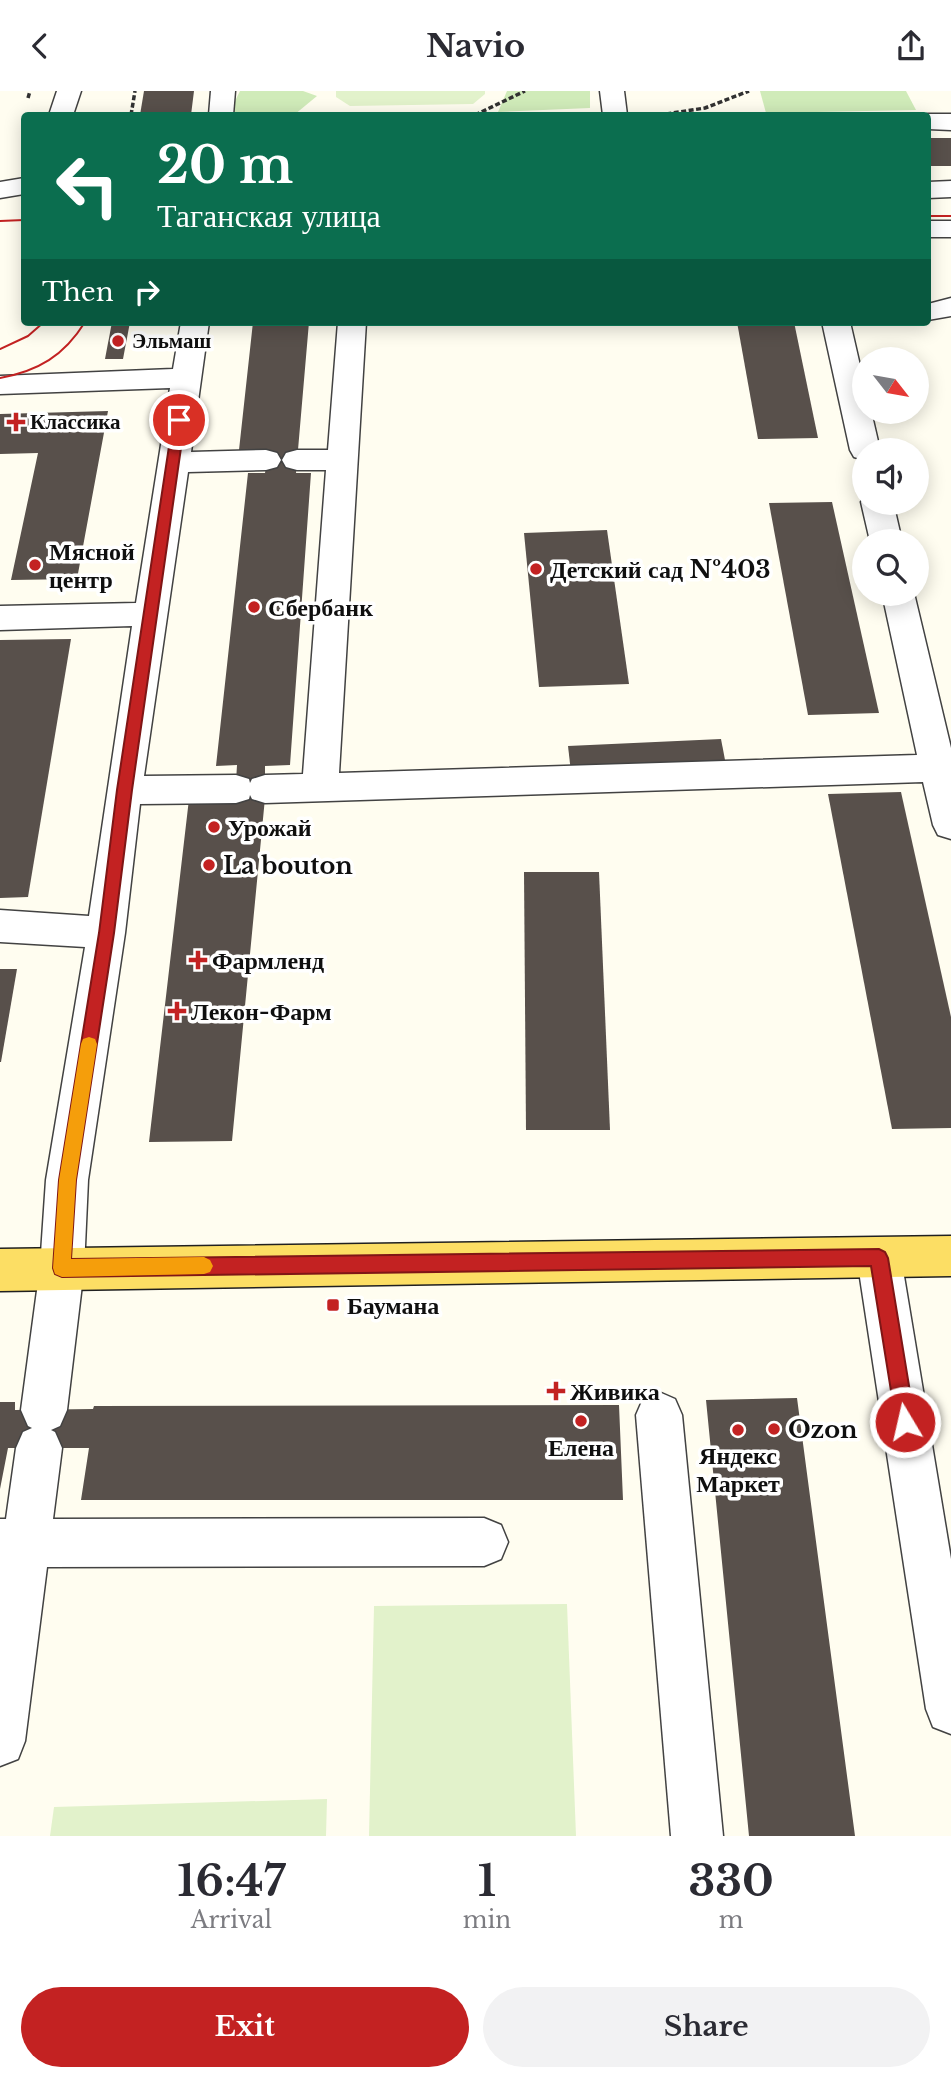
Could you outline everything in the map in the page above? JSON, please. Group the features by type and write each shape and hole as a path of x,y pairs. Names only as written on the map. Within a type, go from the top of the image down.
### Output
{"main road":[{"path":"0,1270 951,1255"}],"street":[{"path":"62,112 69,91"},
{"path":"222,112 223,91"},
{"path":"612,91 615,112"},
{"path":"931,122 951,122"},
{"path":"0,190 21,187"},
{"path":"931,190 951,189"},
{"path":"931,229 951,229"},
{"path":"931,311 951,307"},
{"path":"0,1741 14,1543 41,1429 62,1268 68,1180 194,326"},
{"path":"320,787 352,326"},
{"path":"837,326 862,438"},
{"path":"0,385 185,378"},
{"path":"173,462 267,460"},
{"path":"297,460 342,460"},
{"path":"901,606 951,825"},
{"path":"0,618 152,614"},
{"path":"124,790 250,789 938,768"},
{"path":"0,926 106,933"},
{"path":"879,1258 951,1709"},
{"path":"659,1415 697,1836"},
{"path":"14,1543 484,1542"}],"path":[{"path":"28,99 30,91"},
{"path":"132,112 135,91"},
{"path":"480,112 525,91"},
{"path":"679,112 705,108 749,91"}],"green space":[{"path":"240,91 303,91 317,96 298,112 230,112"},
{"path":"336,91 485,91 485,94 473,104 350,106 336,97"},
{"path":"507,91 590,91 590,108 498,112"},
{"path":"760,91 906,91 916,110 816,112 766,112"},
{"path":"567,1604 576,1836 369,1836 374,1606"},
{"path":"327,1799 326,1836 50,1836 54,1807"}],"building":[{"path":"144,91 194,91 191,112 140,112"},
{"path":"931,138 951,138 951,166 931,166"},
{"name":"Эльмаш","path":"111,326 129,326 123,359 105,359"},
{"path":"253,326 309,326 296,473 311,473 290,765 265,766 265,798 232,1141 149,1142 189,799 235,799 237,765 216,766 248,473 265,473 269,450 239,450"},
{"path":"738,326 795,326 818,438 758,439"},
{"path":"108,411 77,579 11,580 38,453 0,454 0,414"},
{"path":"832,502 852,592 852,606 855,606 879,713 808,715 769,503"},
{"path":"607,530 629,684 539,687 524,533"},
{"path":"71,639 28,897 0,898 0,640"},
{"path":"721,739 726,765 571,772 568,746"},
{"path":"901,792 951,1017 951,1128 892,1129 828,794"},
{"path":"524,872 599,872 610,1130 526,1130"},
{"path":"0,969 17,969 1,1062 0,1062"},
{"path":"797,1398 855,1836 749,1836 706,1400"},
{"path":"0,1402 15,1402 15,1410 93,1409 94,1406 619,1405 623,1500 81,1500 89,1448 8,1448 0,1489"}],"tram line":[{"path":"931,216 951,216"},
{"path":"0,221 21,220"},
{"path":"0,349 28,336 39,326"},
{"path":"0,378 26,371 49,360 68,344 82,326"}],"slow traffic":[{"path":"89,1044 68,1180 62,1268 204,1266"}],"place":[{"name":"Эльмаш","path":"118,341"},
{"name":"Классика","path":"16,422"},
{"name":"Мясной центр","path":"35,565"},
{"name":"Детский сад №403","path":"536,569"},
{"name":"Сбербанк","path":"254,607"},
{"name":"Урожай","path":"214,827"},
{"name":"La bouton","path":"209,865"},
{"name":"Фармленд","path":"198,960"},
{"name":"Лекон-Фарм","path":"177,1011"},
{"name":"Баумана","path":"333,1305"},
{"name":"Живика","path":"556,1391"},
{"name":"Елена","path":"581,1421"},
{"name":"Ozon","path":"774,1429"},
{"name":"Яндекс Маркет","path":"738,1430"}],"route":[{"path":"179,420 68,1180 62,1268 879,1258 905,1422"}]}
